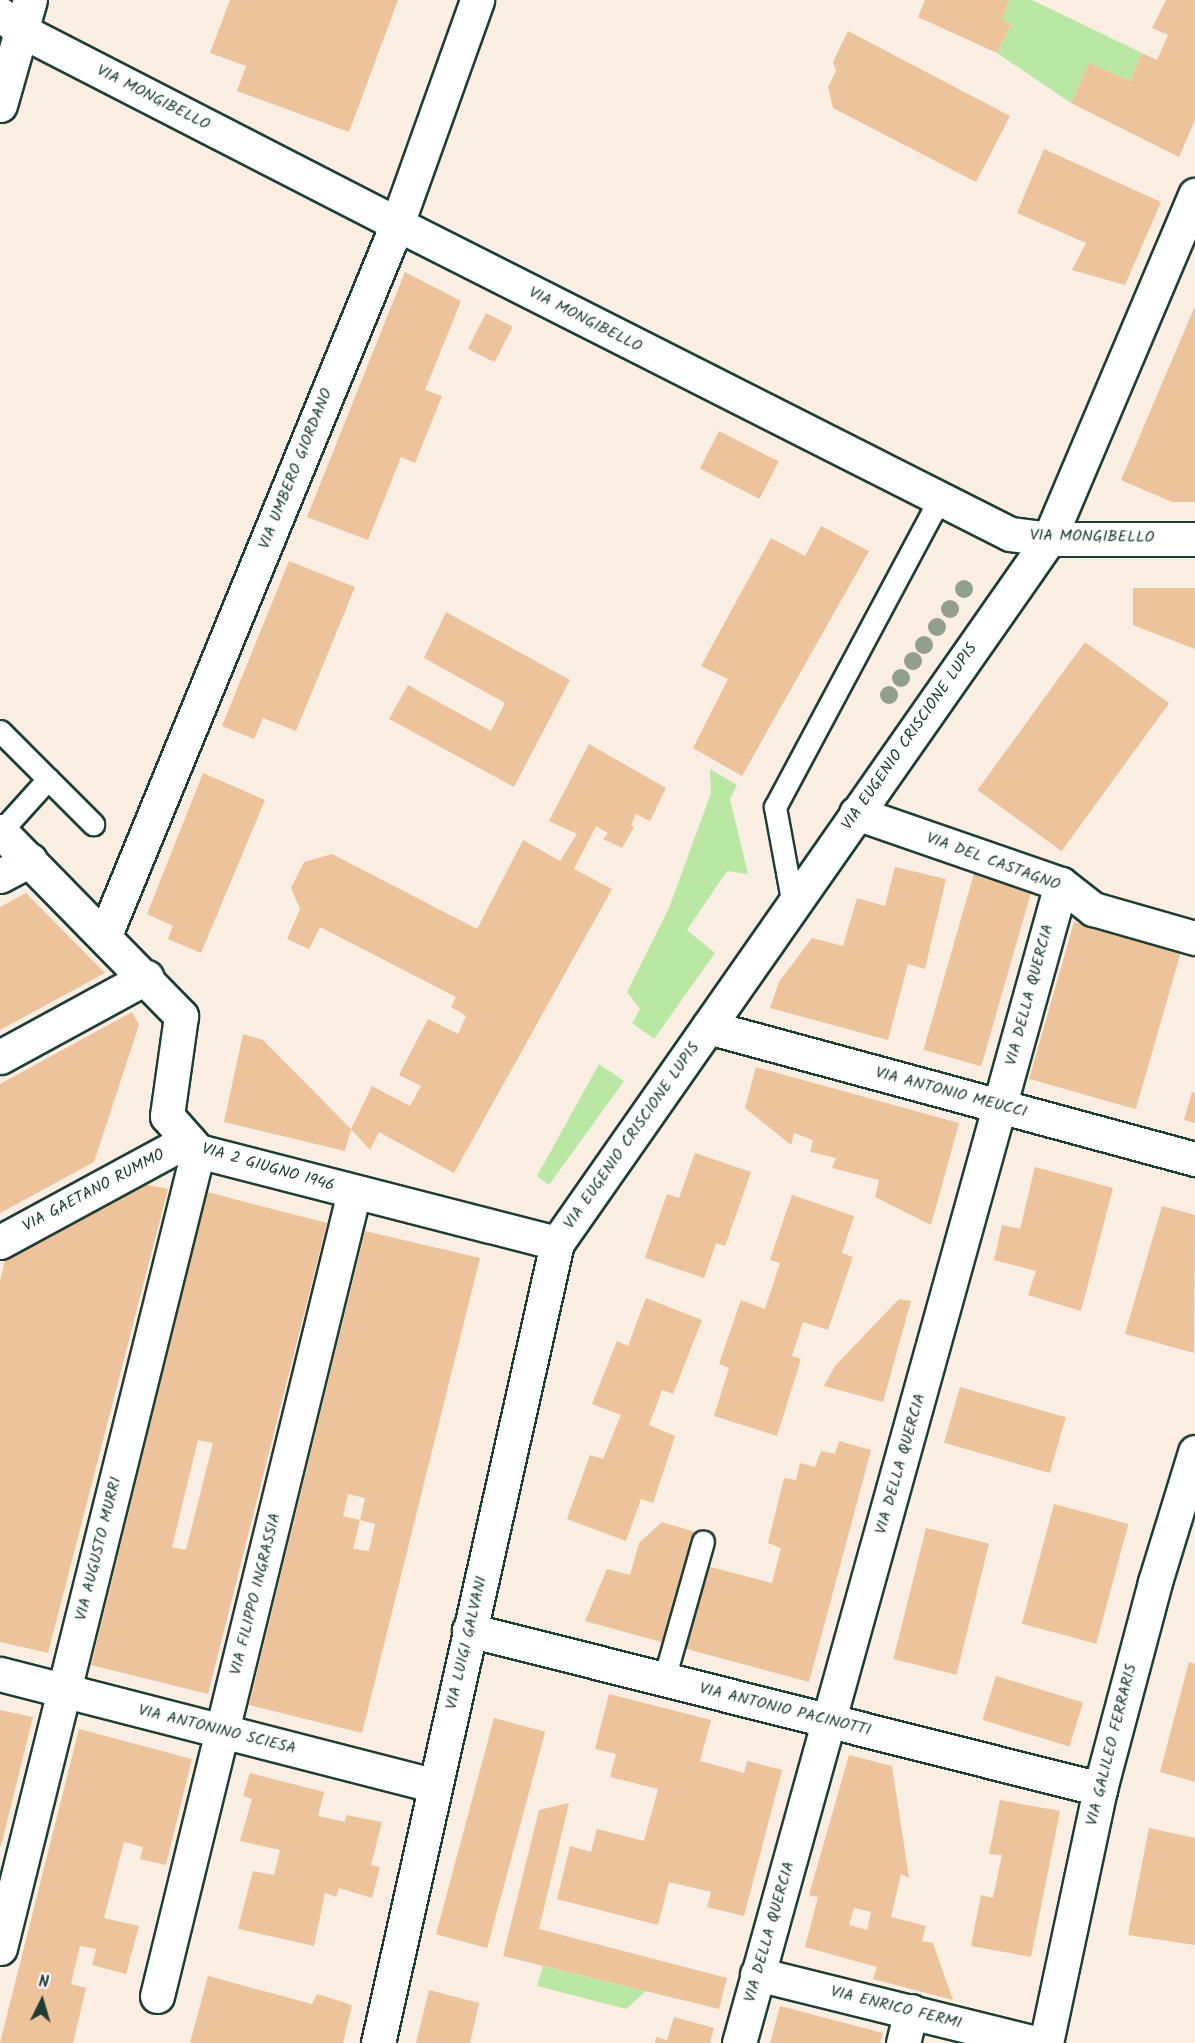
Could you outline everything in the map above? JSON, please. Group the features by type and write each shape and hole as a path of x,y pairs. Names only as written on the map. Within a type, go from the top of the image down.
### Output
{"street":[{"name":"VIA UMBERO GIORDANO","path":"105,935 397,224 477,0"},
{"name":"VIA MONGIBELLO","path":"17,15 397,224 1010,534 1049,539 1195,539"},
{"path":"0,105 17,15"},
{"name":"VIA EUGENIO CRISCIONE LUPIS","path":"557,1243 1049,539 1195,195"},
{"name":"VIA DEL CASTAGNO","path":"856,813 1061,884 1093,909 1195,938"},
{"name":"VIA 2 GIUGNO 1946","path":"0,831 147,977 181,1016 167,1116 193,1146 354,1192 557,1243"},
{"path":"0,876 30,860"},
{"name":"VIA DELLA QUERCIA","path":"739,2043 1061,884"},
{"path":"0,1057 147,977"},
{"name":"VIA ANTONIO MEUCCI","path":"708,1028 1195,1159"},
{"name":"VIA GAETANO RUMMO","path":"0,1242 193,1146"},
{"name":"VIA AUGUSTO MURRI","path":"0,1948 64,1690 193,1146"},
{"name":"VIA FILIPPO INGRASSIA","path":"157,1996 354,1192"},
{"name":"VIA LUIGI GALVANI","path":"378,2043 557,1243"},
{"name":"VIA GALILEO FERRARIS","path":"1046,2043 1100,1789 1155,1582 1195,1452"},
{"name":"VIA ANTONIO PACINOTTI","path":"469,1630 1100,1789"},
{"name":"VIA ANTONINO SCIESA","path":"0,1674 435,1786"},
{"name":"VIA ENRICO FERMI","path":"757,1974 1035,2043"},
{"path":"903,2043 911,2011"}],"lane":[{"path":"793,905 775,807 939,500"},
{"path":"0,731 93,824"},
{"path":"0,831 48,779"},
{"path":"664,1679 703,1541"}],"green space":[{"path":"1009,0 1032,0 1142,53 1130,81 1089,63 1071,103 997,53 1011,24 1002,20"},
{"path":"710,769 737,785 730,799 748,874 727,871 687,930 715,953 654,1039 632,1023 640,1009 627,992 669,908 711,793"},
{"path":"599,1064 624,1081 549,1185 537,1176"},
{"path":"543,1966 646,1991 626,2009 537,1986"}],"building":[{"path":"230,0 398,0 349,132 237,91 246,66 210,53"},
{"path":"925,0 1009,0 1002,20 1011,24 997,53 918,17"},
{"path":"1166,0 1195,0 1195,120 1179,157 1071,103 1089,63 1130,81 1142,53 1157,60 1168,35 1152,28"},
{"path":"848,31 1010,116 976,182 833,108 828,87 836,71 833,62"},
{"path":"1044,149 1161,202 1125,285 1072,270 1086,243 1017,213"},
{"path":"405,272 461,301 425,390 442,396 415,463 401,457 368,540 307,517"},
{"path":"1195,306 1195,502 1172,502 1121,480"},
{"path":"486,313 513,327 495,362 468,349"},
{"path":"719,431 779,461 760,499 700,468"},
{"path":"821,526 869,551 742,776 693,748 728,679 701,666 771,538 805,556"},
{"path":"289,561 355,587 296,731 263,718 254,739 222,726"},
{"path":"1133,588 1195,588 1195,649 1133,625"},
{"path":"446,612 570,680 514,787 389,719 408,685 491,731 505,703 424,658"},
{"path":"1085,642 1169,703 1062,851 977,790"},
{"path":"589,744 666,788 650,821 636,814 631,825 634,827 622,848 603,839 608,833 596,826 574,869 612,889 454,1173 379,1132 370,1150 351,1129 372,1086 410,1106 421,1086 399,1075 428,1019 458,1034 466,1016 451,1007 456,997 320,927 309,949 287,939 300,909 291,888 304,862 332,854 477,929 523,840 560,861 577,834 549,821"},
{"path":"203,773 265,800 201,953 168,939 173,926 147,914"},
{"path":"895,867 946,879 925,969 908,964 888,1040 770,1008 779,982 812,938 843,946 857,898 885,906"},
{"path":"975,870 1033,887 981,1066 923,1050"},
{"path":"26,893 105,973 0,1030 0,907"},
{"path":"1074,922 1181,953 1136,1109 1029,1079"},
{"path":"132,1012 139,1025 94,1162 0,1213 0,1084"},
{"path":"243,1034 263,1040 351,1129 345,1151 224,1122"},
{"path":"756,1067 959,1123 931,1225 875,1197 879,1180 832,1168 836,1158 810,1152 813,1140 794,1133 791,1145 745,1108"},
{"path":"1192,1092 1195,1093 1195,1123 1184,1120"},
{"path":"695,1153 751,1172 725,1246 716,1243 704,1278 645,1258 667,1194 679,1198"},
{"path":"1035,1167 1113,1188 1081,1311 1028,1295 1036,1271 994,1260 1002,1225 1020,1229"},
{"path":"144,1184 168,1189 48,1653 0,1642 0,1281 5,1260"},
{"path":"207,1192 327,1223 208,1694 91,1665","holes":["198,1440 213,1443 186,1550 172,1547"]},
{"path":"792,1195 854,1216 842,1253 853,1257 828,1330 803,1322 792,1356 801,1359 777,1436 714,1416 729,1368 719,1364 741,1300 765,1309 780,1263 770,1260"},
{"path":"1162,1206 1195,1215 1194,1353 1125,1334"},
{"path":"365,1231 480,1258 362,1733 249,1705","holes":["348,1494 365,1498 360,1520 343,1516","360,1520 375,1524 369,1551 353,1549"]},
{"path":"646,1298 702,1320 673,1394 662,1390 649,1425 675,1436 653,1503 641,1499 626,1541 567,1519 590,1455 603,1459 621,1415 592,1404 617,1341 628,1346"},
{"path":"899,1299 911,1301 883,1402 824,1386 835,1366"},
{"path":"960,1387 1066,1417 1050,1473 944,1443"},
{"path":"839,1441 871,1450 809,1682 683,1648 707,1566 772,1583 781,1548 768,1543 784,1478 796,1480 800,1463 815,1467 821,1451 835,1454"},
{"path":"1054,1504 1128,1524 1096,1644 1022,1624"},
{"path":"662,1522 695,1532 665,1643 585,1621 607,1569 630,1575 639,1543"},
{"path":"926,1528 989,1544 956,1675 893,1659"},
{"path":"1189,1662 1195,1664 1195,1782 1160,1772"},
{"path":"996,1676 1083,1703 1070,1747 983,1720"},
{"path":"609,1694 711,1720 700,1761 744,1773 747,1761 782,1770 744,1916 707,1907 711,1892 669,1882 658,1925 557,1899 570,1846 591,1852 597,1829 644,1841 658,1789 610,1777 616,1754 595,1749"},
{"path":"0,1710 33,1717 1,1846 0,1846"},
{"path":"494,1718 545,1732 487,1948 436,1934"},
{"path":"79,1729 192,1759 166,1865 140,1859 143,1847 124,1842 104,1918 139,1926 126,1974 92,1965 96,1949 80,1946 71,1984 86,1988 73,2043 0,2043"},
{"path":"849,1755 892,1766 909,1878 901,1874 891,1917 926,1926 922,1941 933,1943 953,2000 873,1979 877,1967 805,1947 818,1897 809,1895","holes":["854,1908 871,1912 867,1930 849,1925"]},
{"path":"250,1773 324,1792 318,1816 345,1822 346,1815 382,1822 371,1865 380,1867 372,1898 339,1888 336,1897 325,1893 314,1946 238,1929 253,1871 274,1875 280,1850 240,1841 252,1799 243,1796"},
{"path":"1000,1800 1060,1811 1031,1957 971,1946 981,1895 993,1898 1002,1855 989,1854"},
{"path":"569,1803 539,1929 727,1978 719,2009 503,1956 539,1810"},
{"path":"1149,1828 1195,1838 1195,1945 1128,1935"},
{"path":"208,1976 312,2004 317,1994 352,2005 343,2043 190,2043"},
{"path":"429,1990 479,2003 470,2043 416,2043"},
{"path":"780,2006 883,2033 880,2043 770,2043"},
{"path":"674,2017 714,2028 710,2043 655,2043 656,2037 667,2040"}]}
